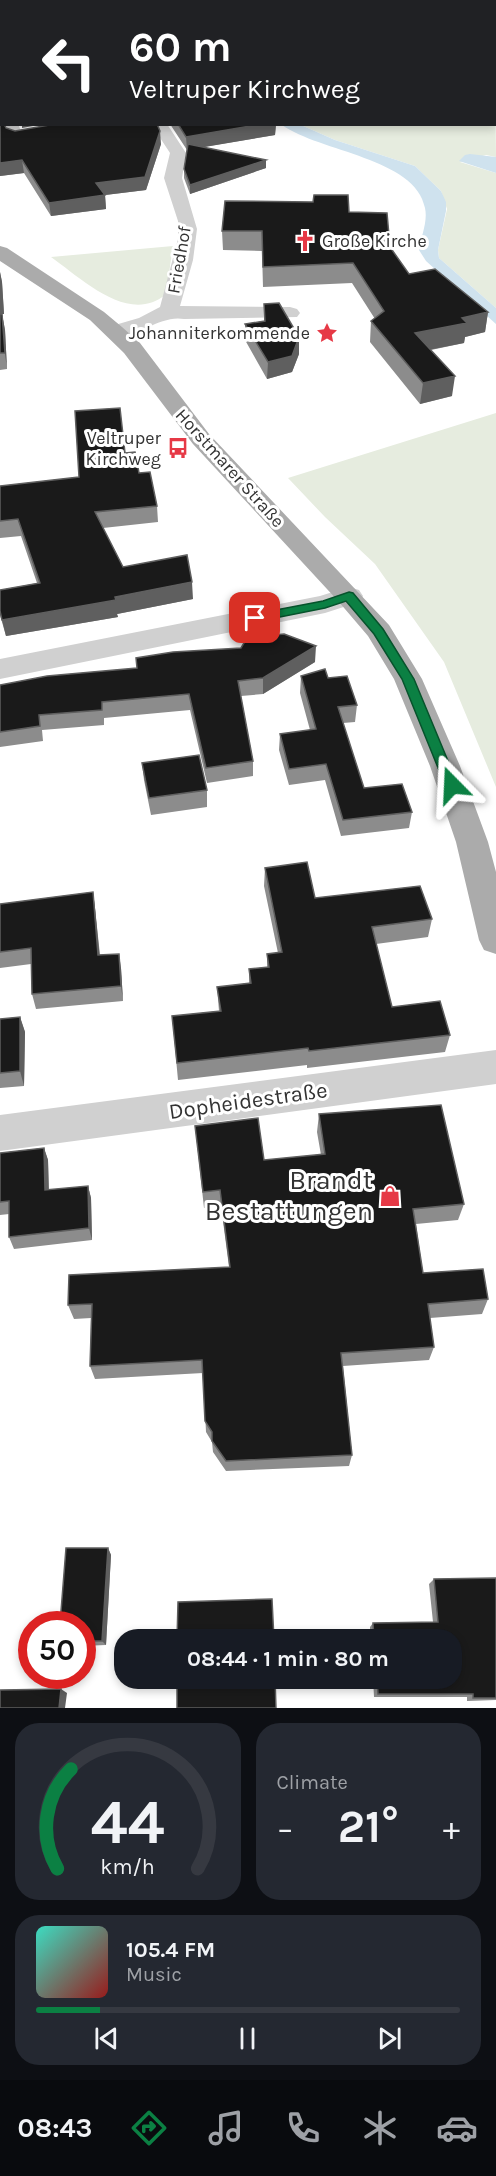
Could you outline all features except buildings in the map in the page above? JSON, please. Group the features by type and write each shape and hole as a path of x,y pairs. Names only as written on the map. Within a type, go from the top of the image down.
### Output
{"main road":[{"name":"Horstmarer Straße","path":"0,252 97,316 115,331 132,348 201,439 379,631 408,679 445,766 472,842 496,940"}],"street":[{"path":"13,131 68,126"},
{"name":"Friedhof","path":"115,331 146,322 169,310 182,264 188,229 186,212 175,185 173,171 178,153 160,126"},
{"path":"169,310 184,313 290,313"},
{"path":"0,669 325,604 349,596"},
{"name":"Dopheidestraße","path":"0,1133 496,1067"}],"shaded area":[{"path":"303,126 496,126 496,157 486,155 460,162 496,173 496,308 439,258 438,250 447,209 441,191 415,166 335,140"},
{"path":"173,246 166,294 152,302 137,305 121,302 106,295 51,257"},
{"path":"496,413 496,787 444,662 375,564 288,478"}],"water":[{"path":"284,126 303,126 335,140 415,166 441,191 446,202 446,211 438,250 439,258 496,308 496,324 426,261 419,250 426,213 418,191 404,178 386,167"},
{"path":"465,155 496,157 496,173 459,161"}],"place":[{"name":"Große Kirche","path":"305,241"},
{"name":"Johanniterkommende","path":"327,333"},
{"name":"Veltruper Kirchweg","path":"178,448"},
{"name":"Brandt Bestattungen","path":"390,1196"}],"route":[{"path":"255,618 325,604 349,596 379,631 408,679 452,785"}]}
